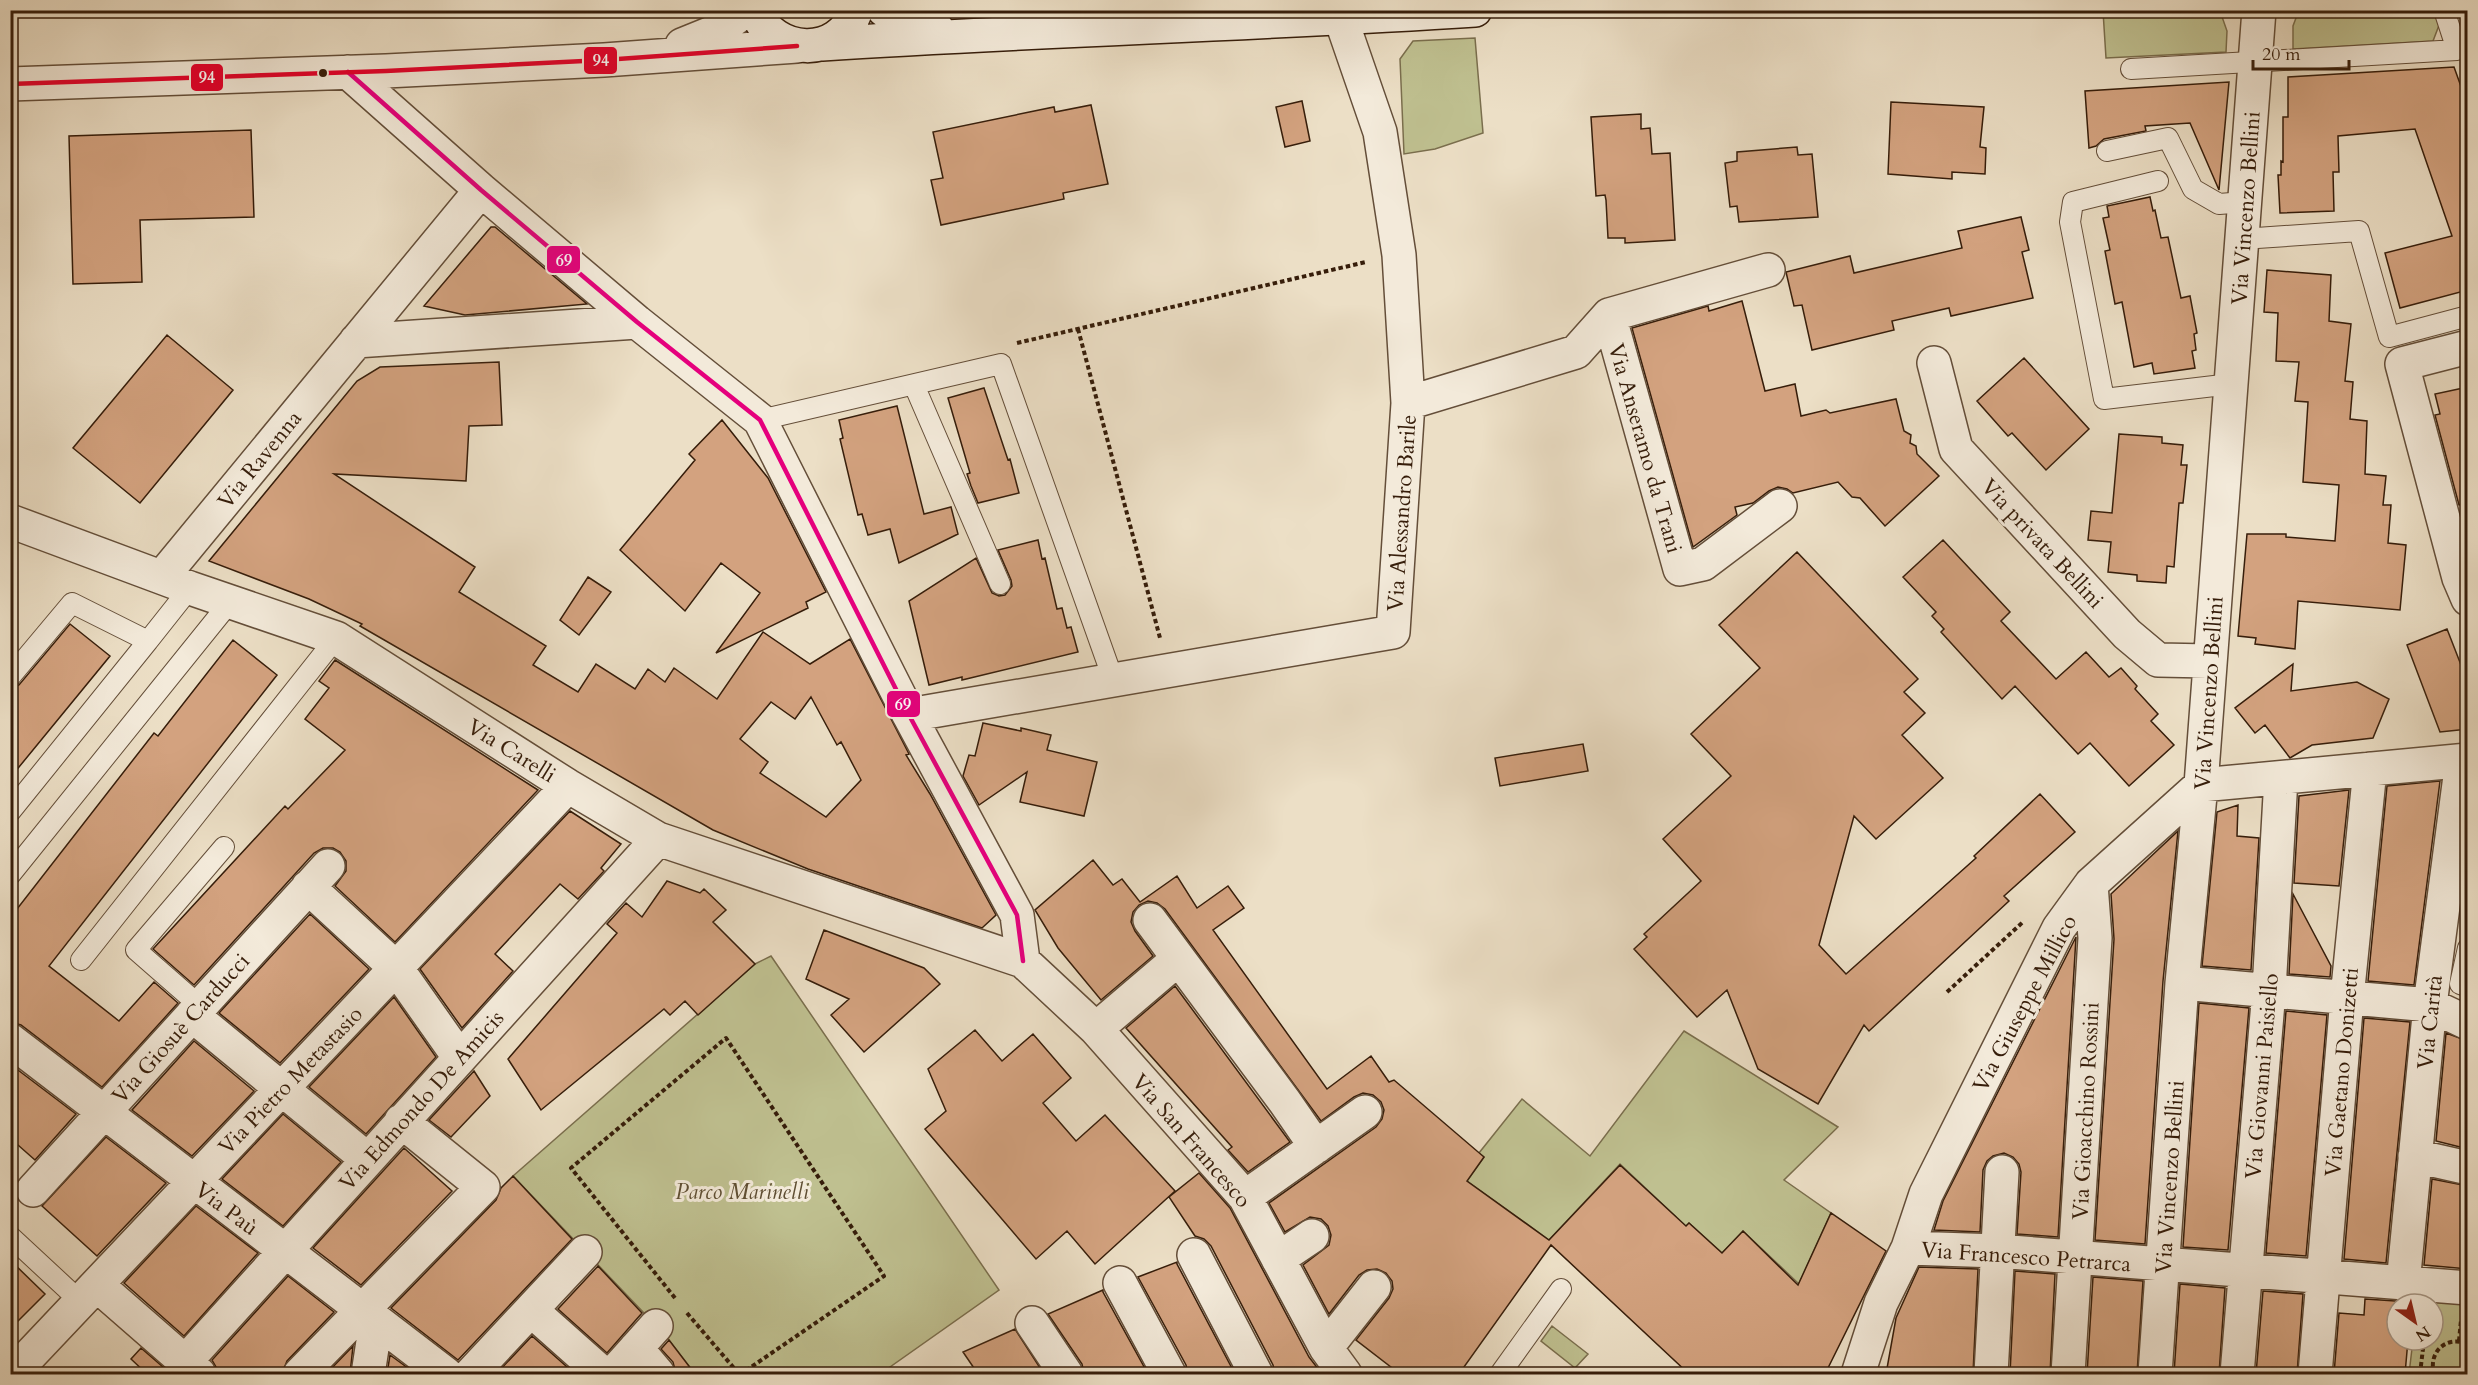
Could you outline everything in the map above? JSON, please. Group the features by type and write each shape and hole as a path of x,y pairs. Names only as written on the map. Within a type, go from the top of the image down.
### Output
{"street":[{"path":"621,59 703,38 734,20 746,10"},
{"path":"755,10 761,22 773,36 809,45 845,30 856,10"},
{"path":"884,10 903,21 918,26 971,34"},
{"path":"10,84 348,72 621,59 971,34 1341,19 1475,10"},
{"name":"Via Vincenzo Bellini","path":"2155,1374 2182,983 2201,785 2259,10"},
{"name":"Via Alessandro Barile","path":"909,715 1393,632 1408,403 1399,255 1380,132 1341,19"},
{"path":"348,72 481,190 637,322 760,420 909,715 1017,915 1023,962"},
{"name":"Via Ravenna","path":"176,582 356,341 481,190"},
{"name":"Via Anseramo da Trani","path":"1408,403 1576,352 1609,315 1768,270"},
{"name":"Via Anseramo da Trani","path":"1609,315 1680,569 1703,564 1780,506"},
{"path":"356,341 637,322"},
{"path":"2465,584 2402,364 2468,347"},
{"name":"Via privata Bellini","path":"1934,363 1956,449 2127,634 2158,660 2210,661"},
{"name":"Via Carelli","path":"10,521 230,602 336,638 568,786 658,839 1023,962"},
{"path":"2201,785 2465,761"},
{"name":"Via Carità","path":"2403,1284 2430,1005 2465,761"},
{"name":"Via Gaetano Donizetti","path":"2315,1374 2347,998 2370,769"},
{"name":"Via Giovanni Paisiello","path":"2237,1374 2268,990 2281,778"},
{"name":"Via Giuseppe Millico","path":"1858,1374 1881,1303 1908,1248 1926,1194 2059,928 2091,884 2201,785"},
{"name":"Via Pietro Metastasio","path":"12,1374 568,786"},
{"name":"Via Edmondo De Amicis","path":"192,1368 284,1251 658,839"},
{"name":"Via Giosuè Carducci","path":"33,1190 318,877 397,969"},
{"name":"Via Gioacchino Rossini","path":"2068,1374 2095,938 2091,884"},
{"path":"1150,920 1286,1102 1316,1147"},
{"path":"1096,1029 1178,959"},
{"name":"Via San Francesco","path":"1023,962 1096,1029 1245,1197 1335,1361"},
{"path":"397,969 459,1057"},
{"path":"2182,983 2430,1005 2468,1023"},
{"path":"196,1011 280,1088 367,1159"},
{"name":"Via Paù","path":"10,1040 446,1374"},
{"path":"1245,1197 1365,1112"},
{"path":"300,1374 370,1317 483,1187 401,1121"},
{"path":"2415,1156 2468,1168"},
{"path":"1991,1374 2002,1172"},
{"path":"1278,1259 1312,1236"},
{"name":"Via Francesco Petrarca","path":"1908,1248 1998,1251 2468,1288"},
{"path":"471,1374 585,1252"},
{"path":"1194,1255 1256,1374"},
{"path":"1120,1284 1168,1374"},
{"path":"1335,1361 1374,1287"},
{"path":"89,1294 192,1368"},
{"path":"531,1310 603,1374"},
{"path":"368,1374 370,1317"},
{"path":"1032,1323 1066,1374"},
{"path":"613,1374 646,1337 658,1374"}],"lane":[{"path":"2132,69 2457,50 2444,10"},
{"path":"2107,151 2168,138 2193,189 2219,204 2245,202"},
{"path":"2158,181 2073,202 2070,222 2104,399 2231,384"},
{"path":"2242,239 2359,231 2389,337 2468,316"},
{"path":"760,420 1001,364 1113,679"},
{"path":"914,385 1000,584"},
{"path":"10,812 148,640 176,582"},
{"path":"10,874 230,602"},
{"path":"10,677 72,603 148,640"},
{"path":"81,960 336,638"},
{"path":"196,1011 136,950 224,847"},
{"path":"2468,948 2460,984 2468,987"},
{"path":"10,1236 89,1294"},
{"path":"1500,1374 1561,1289"}],"path":[{"path":"1001,364 1014,344 1399,255"},
{"path":"1078,328 1168,670"},
{"path":"726,1038 884,1276 740,1374 571,1168 726,1038"},
{"path":"2434,1374 2432,1368 2435,1353 2445,1343 2461,1341 2468,1344"},
{"path":"2420,1374 2423,1352"},
{"path":"2421,1367 2432,1368"}],"green space":[{"path":"2299,10 2437,11 2441,20 2433,41 2293,49 2293,26"},
{"path":"2103,11 2220,11 2227,31 2226,52 2106,58"},
{"path":"1475,38 1483,133 1435,149 1404,154 1400,59 1413,41"},
{"name":"Parco Marinelli","path":"771,956 999,1290 880,1374 695,1374 665,1335 513,1176 755,964"},
{"path":"1684,1031 1838,1127 1784,1180 1831,1213 1799,1284 1743,1231 1722,1253 1689,1223 1680,1233 1676,1217 1620,1164 1549,1240 1467,1181 1484,1157 1479,1153 1522,1099 1590,1156"},
{"path":"2445,1299 2467,1301 2467,1374 2409,1374 2412,1352 2445,1352"},
{"path":"1552,1326 1588,1354 1575,1368 1541,1341"}],"building":[{"path":"2454,67 2468,106 2468,290 2400,308 2385,253 2452,236 2415,129 2338,136 2339,172 2333,172 2334,211 2280,213 2278,175 2281,175 2281,161 2283,162 2283,117 2288,117 2288,77"},
{"path":"2229,82 2219,190 2190,123 2145,126 2146,131 2104,139 2096,146 2089,148 2085,91"},
{"path":"1302,101 1310,141 1285,147 1276,107"},
{"path":"1891,102 1984,107 1980,147 1986,148 1985,174 1952,172 1952,179 1888,174"},
{"path":"1091,105 1108,184 1063,193 1064,199 941,225 931,180 943,178 933,132 1054,107 1055,112"},
{"path":"1641,114 1641,129 1650,128 1652,154 1670,153 1675,240 1625,243 1625,238 1608,238 1605,195 1596,196 1591,117"},
{"path":"251,130 254,217 140,220 142,282 73,284 69,136"},
{"path":"1797,147 1798,155 1812,154 1818,217 1739,222 1737,206 1730,207 1725,163 1737,161 1737,152"},
{"path":"2150,197 2161,238 2168,237 2181,298 2190,296 2197,333 2194,334 2196,350 2192,351 2195,368 2154,374 2152,363 2134,367 2122,302 2115,304 2105,251 2110,250 2103,218 2109,217 2107,206"},
{"path":"2021,217 2029,250 2022,252 2033,298 1951,316 1949,308 1892,321 1894,330 1812,350 1802,305 1794,306 1786,272 1850,256 1854,273 1962,248 1958,231"},
{"path":"491,227 495,227 587,304 465,315 424,306"},
{"path":"2267,270 2331,275 2329,321 2351,324 2345,381 2353,382 2350,419 2367,421 2365,474 2386,476 2383,505 2391,505 2388,543 2406,545 2400,610 2298,601 2295,649 2255,644 2256,638 2238,636 2247,534 2286,534 2286,537 2335,541 2339,485 2303,482 2308,402 2295,401 2299,362 2276,361 2278,313 2264,312"},
{"path":"1742,301 1765,391 1795,384 1801,416 1826,410 1830,413 1896,399 1904,431 1911,435 1910,443 1916,446 1917,454 1939,476 1885,526 1860,498 1852,497 1838,482 1793,493 1778,487 1753,503 1735,507 1737,515 1693,547 1632,328 1708,306 1709,311"},
{"path":"167,335 233,390 140,503 73,448"},
{"path":"2024,358 2089,429 2046,470 2012,433 2008,436 1977,401"},
{"path":"499,362 502,425 469,426 466,481 334,474 475,567 459,592 546,646 533,665 578,692 596,664 635,689 648,669 665,682 674,668 717,699 763,632 810,664 850,639 909,754 906,755 996,915 982,928 808,869 713,830 360,626 362,624 309,599 209,561 357,381 380,367","holes":["811,697 837,745 841,742 861,780 826,817 760,773 768,762 740,739 771,702 795,719"]},
{"path":"2468,387 2468,504 2459,505 2435,415 2440,414 2435,394"},
{"path":"984,388 1008,460 1010,459 1019,493 978,503 967,474 970,473 948,398"},
{"path":"897,406 924,514 951,507 958,534 899,563 890,529 868,535 862,514 858,515 840,439 843,438 839,420"},
{"path":"722,420 768,478 826,592 806,602 808,608 716,653 760,593 721,563 685,611 620,550 695,460 689,454"},
{"path":"2119,434 2162,437 2162,443 2183,445 2181,465 2187,465 2183,503 2179,503 2174,567 2167,566 2166,583 2137,581 2137,575 2108,572 2111,542 2088,540 2091,511 2112,513"},
{"path":"1038,540 1042,559 1045,558 1057,609 1062,608 1067,628 1071,627 1078,652 962,680 962,677 929,685 909,601 976,558 992,593 999,596 1005,595 1012,586 998,550"},
{"path":"1943,540 2010,612 2001,621 2056,679 2086,652 2109,677 2121,668 2137,686 2135,689 2158,714 2151,721 2174,745 2129,786 2090,743 2078,754 2015,686 2002,699 1941,632 1944,629 1932,616 1936,612 1903,577"},
{"path":"1797,552 1918,679 1904,692 1925,713 1902,735 1943,778 1876,839 1854,816 1819,945 1846,974 1976,858 1974,856 2040,794 2075,832 2004,896 2009,901 1869,1031 1864,1025 1818,1104 1758,1069 1727,990 1697,1017 1634,949 1647,937 1644,934 1701,881 1663,839 1731,776 1691,734 1760,668 1719,625"},
{"path":"588,577 611,592 579,635 560,620"},
{"path":"70,624 110,656 10,778 10,689 19,685"},
{"path":"2447,629 2468,683 2468,729 2440,732 2407,645"},
{"path":"233,640 277,675 49,966 119,1021 154,982 178,1003 102,1087 21,1025 10,1022 10,918 154,733 158,736"},
{"path":"335,660 538,790 395,942 335,886 346,871 346,861 340,852 333,848 323,848 314,853 194,985 153,949 285,806 288,809 345,750 305,719 329,688 319,681"},
{"path":"2293,664 2291,691 2357,682 2389,699 2373,738 2312,745 2290,758 2265,725 2255,733 2235,708"},
{"path":"983,723 1051,735 1047,750 1097,762 1084,816 1020,802 1027,772 979,805 963,776 969,755 975,756"},
{"path":"1583,744 1588,771 1500,786 1495,758"},
{"path":"2440,781 2414,985 2368,981 2387,786"},
{"path":"2349,790 2339,886 2294,883 2299,796"},
{"path":"2238,805 2237,836 2259,838 2251,970 2202,966 2217,812"},
{"path":"570,811 621,844 601,868 604,871 578,899 560,884 495,954 513,971 462,1028 420,969"},
{"path":"2178,831 2163,981 2145,1244 2095,1240 2114,939 2111,894"},
{"path":"1093,860 1113,885 1122,879 1140,902 1177,876 1197,908 1228,886 1244,908 1213,930 1327,1089 1371,1056 1389,1082 1394,1080 1484,1157 1467,1181 1549,1240 1620,1165 1686,1226 1689,1223 1722,1253 1743,1231 1798,1285 1831,1213 1886,1251 1825,1374 1689,1374 1551,1245 1459,1374 1400,1374 1356,1340 1389,1298 1393,1289 1392,1281 1386,1273 1377,1269 1367,1270 1359,1275 1329,1314 1303,1265 1329,1245 1331,1235 1328,1226 1321,1219 1310,1217 1285,1232 1269,1203 1376,1127 1382,1119 1384,1110 1381,1102 1373,1095 1363,1093 1321,1121 1165,909 1157,903 1148,901 1139,905 1133,912 1131,922 1153,956 1101,1000 1058,948 1035,910"},
{"path":"667,881 700,893 704,889 726,910 713,922 755,964 698,1015 685,1001 670,1015 664,1009 541,1110 508,1059 617,933 607,924 626,903 642,917"},
{"path":"2293,894 2331,966 2330,977 2289,974"},
{"path":"310,914 369,969 280,1063 219,1013"},
{"path":"824,930 924,968 940,984 864,1052 831,1015 849,999 806,979"},
{"path":"2076,937 2058,1237 2017,1234 2021,1172 2019,1164 2013,1157 2004,1153 1993,1156 1987,1161 1983,1170 1980,1232 1934,1230 1943,1201"},
{"path":"1175,986 1290,1142 1248,1172 1228,1150 1232,1147 1126,1028"},
{"path":"394,997 436,1057 366,1134 309,1087"},
{"path":"2199,1003 2249,1008 2228,1250 2183,1247"},
{"path":"2286,1011 2327,1015 2306,1256 2266,1253"},
{"path":"2364,1018 2410,1022 2386,1263 2344,1259"},
{"path":"975,1030 1002,1061 1033,1034 1071,1078 1043,1103 1076,1141 1105,1115 1175,1191 1095,1264 1067,1231 1036,1259 925,1129 946,1111 928,1069"},
{"path":"2446,1033 2468,1041 2468,1149 2436,1141"},
{"path":"194,1041 254,1091 192,1156 132,1110"},
{"path":"10,1064 76,1114 35,1160 10,1138"},
{"path":"474,1071 490,1096 451,1137 429,1120"},
{"path":"283,1114 341,1162 283,1226 222,1179"},
{"path":"106,1137 166,1183 97,1256 42,1206"},
{"path":"404,1148 452,1191 361,1285 313,1248"},
{"path":"1199,1173 1230,1208 1309,1357 1319,1370 1309,1374 1275,1374 1273,1365 1211,1246 1204,1239 1195,1236 1169,1197"},
{"path":"513,1176 572,1239 458,1360 391,1308 496,1200 501,1188"},
{"path":"2432,1179 2468,1186 2468,1269 2424,1265"},
{"path":"196,1206 258,1253 184,1336 124,1283"},
{"path":"10,1260 45,1294 10,1329"},
{"path":"1177,1262 1235,1374 1188,1374 1186,1365 1138,1277"},
{"path":"598,1266 642,1313 607,1353 558,1309"},
{"path":"1919,1267 1978,1269 1973,1374 1886,1374 1896,1318"},
{"path":"2015,1271 2055,1274 2050,1374 2010,1374"},
{"path":"288,1276 334,1312 287,1361 282,1374 217,1374 212,1360"},
{"path":"2093,1277 2143,1281 2137,1374 2087,1374"},
{"path":"2180,1284 2225,1288 2219,1374 2174,1374"},
{"path":"1103,1290 1148,1374 1084,1374 1082,1364 1048,1314"},
{"path":"2263,1291 2303,1294 2297,1374 2256,1374"},
{"path":"2365,1299 2385,1300 2385,1352 2407,1352 2405,1374 2334,1374 2339,1313 2364,1315"},
{"path":"1015,1329 1044,1374 978,1374 963,1352"},
{"path":"532,1336 575,1374 496,1374"},
{"path":"669,1340 695,1374 676,1374 673,1362 661,1349"},
{"path":"353,1346 350,1374 326,1374"},
{"path":"141,1348 171,1374 147,1374 131,1359"},
{"path":"390,1355 416,1374 387,1374"}],"transit line":[{"name":"94","path":"10,84 386,71 604,60 797,46"},
{"name":"69","path":"348,72 481,190 637,322 760,420 909,715 1017,915 1023,961"}]}
